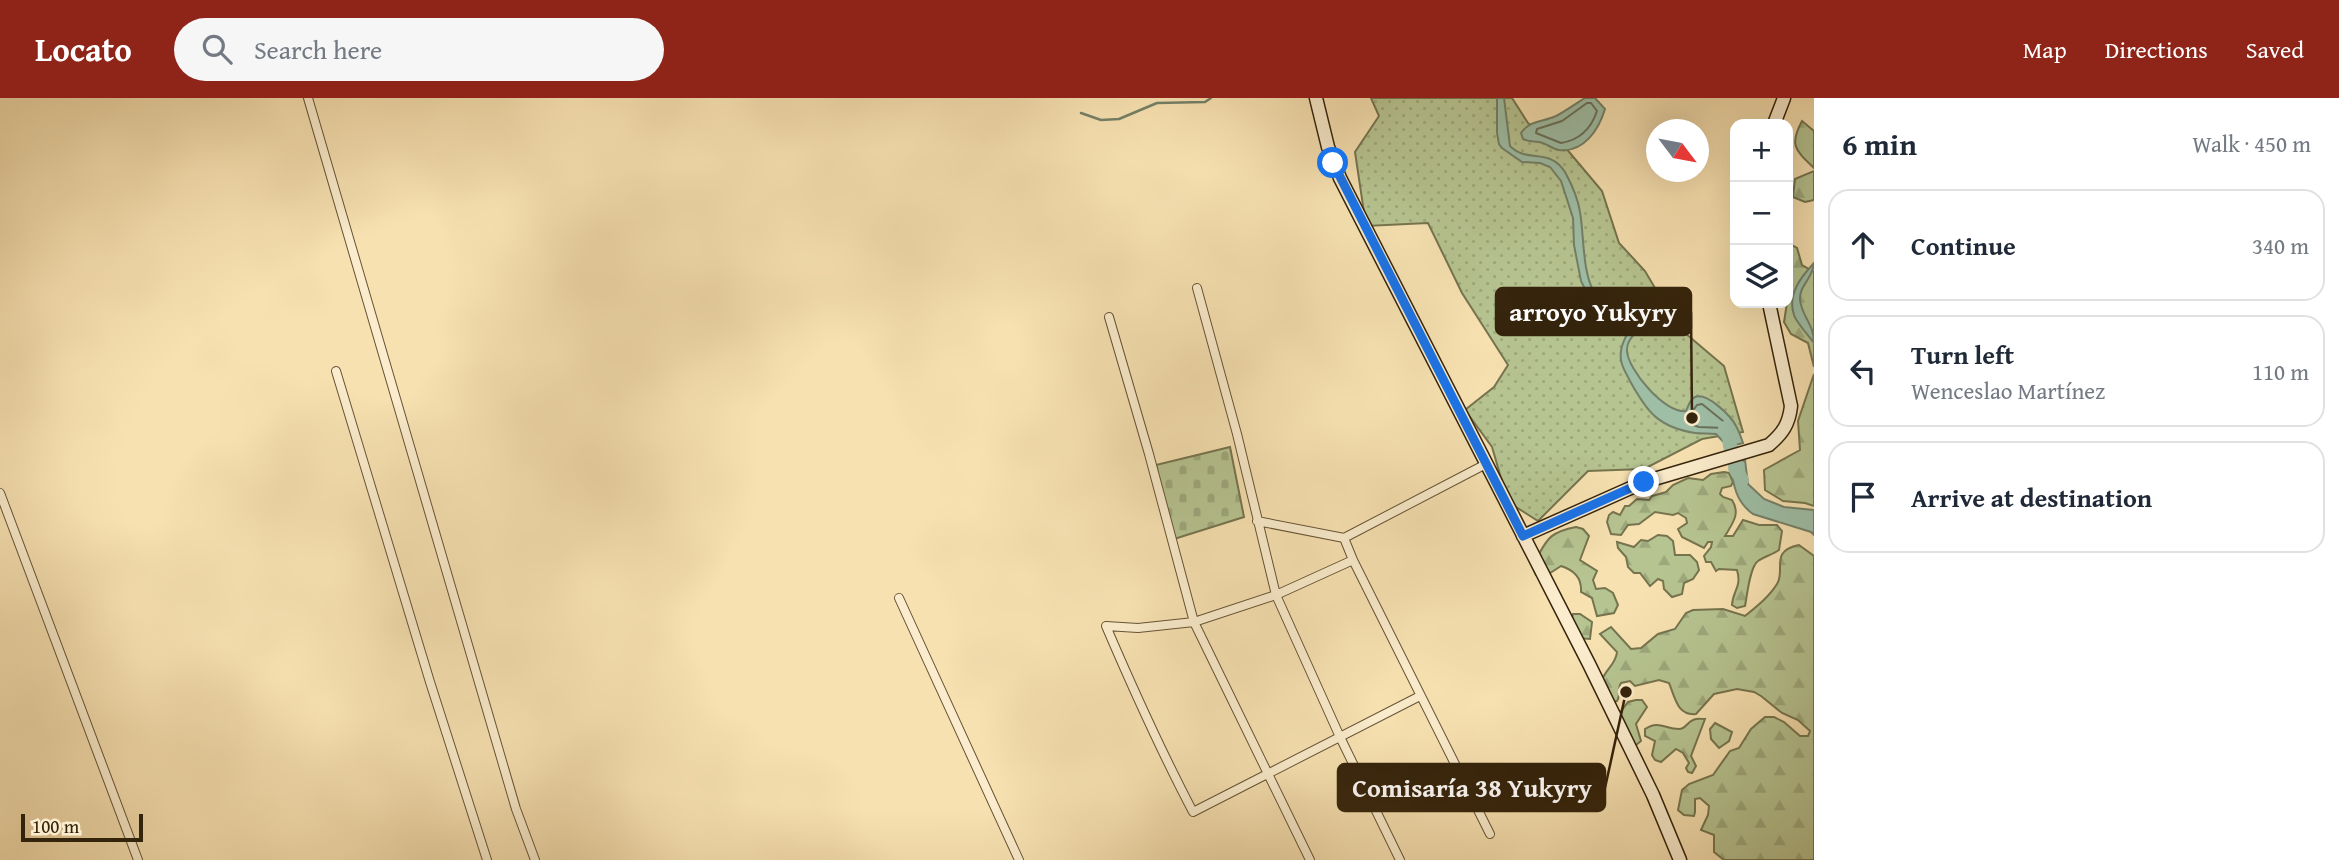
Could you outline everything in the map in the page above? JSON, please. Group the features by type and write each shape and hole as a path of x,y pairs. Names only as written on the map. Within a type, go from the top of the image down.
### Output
{"main road":[{"path":"1316,98 1328,147 1340,178 1635,757 1680,860"},
{"path":"1776,119 1784,98"},
{"path":"1523,536 1644,482 1713,460 1756,450 1769,445 1782,434 1790,421 1791,406 1770,308"}],"street":[{"path":"308,98 516,809 536,860"},
{"path":"1197,288 1237,434 1276,595 1340,737 1401,860"},
{"path":"1109,317 1194,622 1266,775 1310,860"},
{"path":"336,371 430,682 488,860"},
{"path":"1257,521 1344,538 1486,464"},
{"path":"0,494 138,860"},
{"path":"1344,538 1490,834"},
{"path":"1353,560 1276,595 1194,622 1138,628 1106,626 1146,720 1193,812 1420,696"},
{"path":"899,598 1019,860"}],"green space":[{"path":"1371,98 1512,98 1528,123 1565,147 1602,191 1619,243 1645,271 1678,327 1724,366 1743,432 1702,439 1644,469 1588,471 1538,521 1508,502 1492,447 1465,410 1494,387 1508,365 1462,293 1428,223 1366,226 1355,152 1379,116"},
{"path":"1802,121 1814,131 1814,168 1796,147 1796,136"},
{"path":"1814,171 1814,200 1805,202 1793,197 1795,179"},
{"path":"1793,246 1797,248 1802,265 1814,272 1814,367 1808,343 1791,334 1784,322 1786,308 1793,308"},
{"path":"1814,374 1814,506 1783,501 1765,490 1764,470 1800,450 1798,421"},
{"path":"1230,447 1244,517 1171,540 1156,465"},
{"path":"1729,473 1733,482 1731,486 1722,488 1720,494 1732,500 1736,510 1725,536 1733,536 1743,520 1759,525 1777,525 1782,531 1779,550 1755,564 1745,606 1737,608 1732,605 1738,585 1737,570 1716,571 1711,562 1706,562 1704,556 1712,542 1708,542 1704,548 1682,537 1678,529 1687,523 1686,518 1678,513 1673,515 1655,512 1639,524 1628,525 1621,535 1611,534 1607,522 1609,515 1613,512 1620,515 1625,506 1637,499 1649,500 1688,478 1703,480 1711,474"},
{"path":"1576,527 1583,529 1589,536 1580,560 1597,571 1593,580 1596,589 1605,588 1613,593 1618,605 1614,613 1597,616 1592,598 1581,592 1579,579 1570,570 1561,566 1547,575 1536,575 1532,566 1552,536"},
{"path":"1658,535 1667,536 1673,541 1675,555 1690,555 1697,562 1699,570 1693,579 1684,583 1682,594 1672,597 1664,589 1663,581 1658,579 1650,586 1640,573 1634,573 1628,567 1626,557 1618,548 1617,542 1634,547 1641,540 1648,541"},
{"path":"1799,545 1814,556 1814,860 1724,860 1714,852 1714,835 1701,830 1709,806 1700,798 1695,799 1694,816 1684,815 1678,810 1682,790 1689,784 1713,775 1730,751 1739,748 1751,729 1765,717 1774,717 1784,722 1800,736 1808,736 1810,731 1761,696 1737,689 1714,694 1696,714 1681,709 1669,683 1659,680 1635,686 1630,681 1621,683 1618,699 1612,702 1602,680 1617,652 1600,634 1611,627 1631,649 1641,648 1658,634 1675,629 1686,613 1693,610 1723,609 1745,616 1777,584 1784,552"},
{"path":"1573,614 1580,614 1592,622 1590,639 1578,638 1568,631"},
{"path":"1642,700 1647,707 1636,724 1641,741 1636,745 1627,739 1619,714 1628,702"},
{"path":"1694,719 1705,719 1691,756 1696,766 1692,773 1686,768 1689,763 1683,753 1676,749 1661,762 1655,760 1652,755 1655,741 1645,736 1645,729 1658,725 1681,729"},
{"path":"1715,723 1732,732 1729,741 1719,748 1711,739 1710,729"}],"water":[{"path":"1497,98 1504,98 1510,146 1524,154 1552,160 1559,164 1567,176 1579,207 1586,268 1592,288 1602,298 1630,303 1641,311 1642,318 1629,341 1627,351 1641,379 1658,398 1677,410 1686,411 1695,397 1700,396 1712,401 1733,422 1743,443 1728,447 1716,434 1695,433 1672,427 1655,416 1642,401 1624,370 1621,359 1622,346 1634,316 1624,316 1611,306 1594,300 1586,291 1581,281 1574,245 1573,218 1561,181 1550,167 1540,163 1522,162 1502,148 1497,133"},
{"path":"1585,98 1595,98 1605,109 1594,132 1583,144 1568,150 1559,150 1523,139 1521,133 1528,126 1556,116"},
{"path":"1814,263 1800,300 1814,343 1797,321 1792,308 1794,293 1804,274"},
{"path":"1745,460 1748,484 1764,499 1784,507 1814,510 1814,535 1753,514 1747,509 1736,492 1731,465"}],"waterway":[{"path":"1081,113 1101,120 1119,119 1157,103 1205,102 1211,98"},
{"path":"1725,428 1736,457 1735,468 1742,480"}],"place":[{"name":"arroyo Yukyry","path":"1692,418"},
{"name":"Comisaría 38 Yukyry","path":"1626,692"}],"route":[{"path":"1333,163 1523,536 1644,482"}]}
